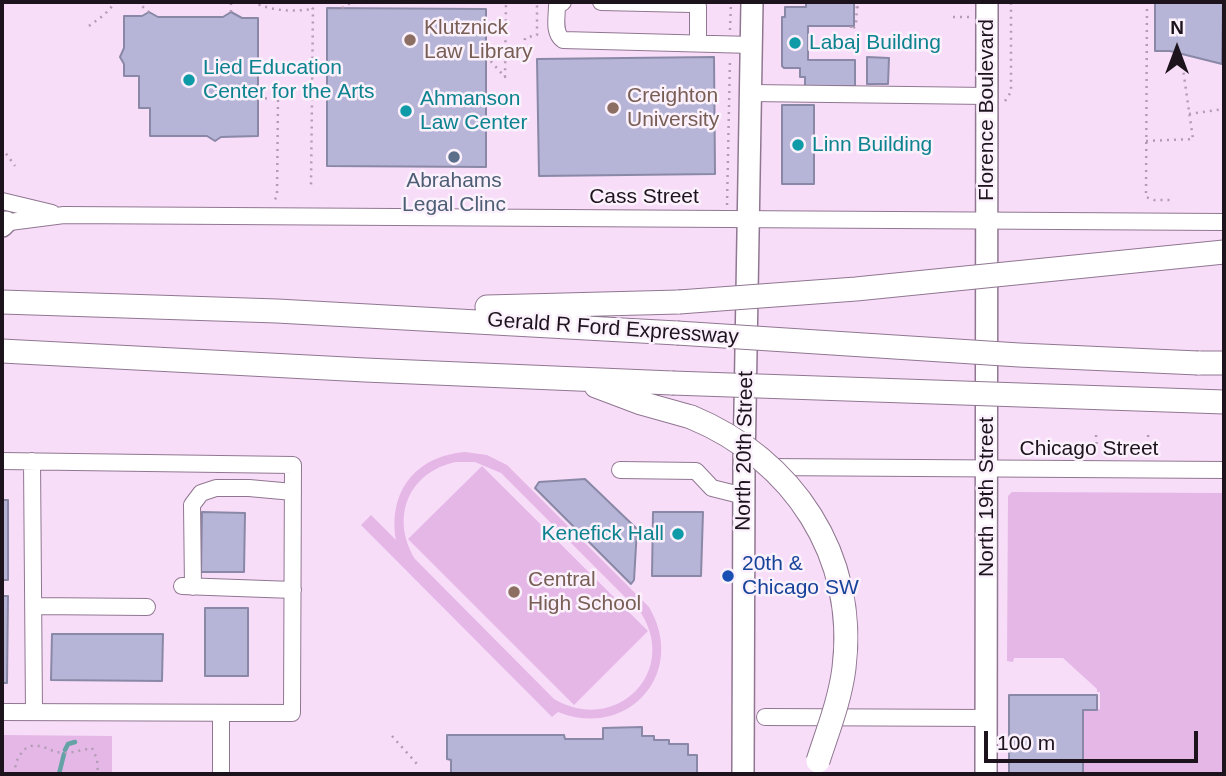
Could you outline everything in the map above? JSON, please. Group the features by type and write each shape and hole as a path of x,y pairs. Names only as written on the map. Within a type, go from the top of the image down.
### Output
{"highway":[{"path":"277,311 679,302 856,289 1224,252"},
{"name":"Gerald R Ford Expressway","path":"2,302 277,311 677,333 1006,355 1224,363"},
{"path":"2,353 580,380 1224,402"},
{"path":"580,380 716,428 762,459 796,494 815,522 828,548 843,601 845,650 839,694 816,768"}],"main road":[{"name":"North 20th Street","path":"743,774 744,467 751,93 741,44 752,2"},
{"name":"Florence Boulevard","path":"987,2 995,100 987,219"},
{"name":"North 19th Street","path":"986,774 987,219"}],"street":[{"path":"563,2 557,6 556,32 563,40 741,44"},
{"path":"601,2 691,4 698,7 698,43"},
{"path":"751,93 995,100"},
{"name":"Cass Street","path":"3,218 64,215 1224,222"},
{"path":"2,461 293,465 292,713 2,712"},
{"path":"32,461 34,712"},
{"name":"Chicago Street","path":"744,467 1224,470"},
{"path":"620,470 696,471 712,488 744,496"},
{"path":"293,492 216,488 201,493 192,505 188,587 293,590"},
{"path":"34,606 147,607"},
{"path":"220,713 221,774"},
{"path":"765,717 987,718"}],"path":[{"path":"89,26 116,2"},
{"path":"137,2 149,12"},
{"path":"231,2 231,12"},
{"path":"252,2 295,12 313,9"},
{"path":"308,2 313,9 311,186"},
{"path":"342,8 352,2"},
{"path":"486,56 505,76 506,2"},
{"path":"506,50 524,50 525,38 537,36 537,2"},
{"path":"727,206 741,44 731,2"},
{"path":"851,26 851,30 856,26 857,2"},
{"path":"857,8 863,2"},
{"path":"995,100 1011,92 1011,2"},
{"path":"1147,2 1146,197 1171,200"},
{"path":"953,17 971,17"},
{"path":"1146,141 1193,139 1181,55"},
{"path":"258,98 278,99 277,196 274,201"},
{"path":"1189,114 1224,109"},
{"path":"2,148 15,166"},
{"path":"1096,435 1097,450"},
{"path":"1148,435 1149,451"},
{"path":"392,736 417,765"},
{"path":"17,774 15,764 23,750 37,746 62,753 92,748 97,759 98,774"}],"shaded area":[{"path":"465,452 487,455 507,465 649,607 659,632 661,655 656,677 644,695 628,708 607,717 584,718 558,712 552,717 361,525 371,515 396,540 395,522 401,492 409,479 420,469 448,455","holes":["456,462 475,462 501,473 641,613 651,635 652,657 646,676 635,692 618,703 599,709 577,708 554,699 415,559 404,528 404,513 415,486 439,467"]},
{"path":"482,466 648,631 574,705 408,539"},
{"path":"1012,492 1224,493 1224,774 1083,774 1083,710 1100,709 1100,692 1063,658 1014,658 1013,662 1007,661 1008,496"},
{"path":"2,735 112,736 112,774 2,774"}],"building":[{"name":"Labaj Building","path":"806,2 854,2 854,26 808,26 808,60 855,60 855,86 805,86 805,77 800,77 800,68 782,66 782,17 785,17 785,7 806,7"},
{"path":"1155,2 1223,2 1222,64 1170,51 1155,51"},
{"name":"Ahmanson Law Center","path":"327,8 486,9 486,167 327,166"},
{"path":"149,12 158,17 223,17 231,12 242,18 258,18 258,136 221,137 215,141 207,136 150,136 150,108 139,108 139,76 124,76 124,64 120,57 124,48 124,16 142,16"},
{"path":"714,57 715,174 539,176 537,59"},
{"path":"867,57 889,58 888,84 867,84"},
{"name":"Linn Building","path":"782,105 814,105 814,184 782,184"},
{"path":"585,479 637,529 634,580 631,584 535,488 539,482"},
{"path":"2,500 8,500 8,580 2,580"},
{"path":"202,512 245,513 244,572 201,572"},
{"name":"Kenefick Hall","path":"653,512 703,512 701,576 652,576"},
{"path":"2,596 8,596 7,683 2,683"},
{"path":"205,608 248,608 248,676 205,676"},
{"path":"52,634 163,634 162,681 51,680"},
{"path":"1009,695 1097,695 1097,710 1083,710 1083,774 1009,774"},
{"path":"642,727 642,736 654,736 654,740 669,740 669,744 688,744 688,755 697,755 697,774 451,774 451,760 447,759 447,735 564,735 565,739 603,739 603,728"}],"waterway":[{"path":"65,750 68,744 75,742"},
{"path":"59,774 64,754"}],"place":[{"name":"Klutznick Law Library","path":"410,40"},
{"name":"Labaj Building","path":"795,43"},
{"name":"Lied Education Center for the Arts","path":"189,80"},
{"name":"Creighton University","path":"613,108"},
{"name":"Ahmanson Law Center","path":"406,111"},
{"name":"Linn Building","path":"798,145"},
{"name":"Abrahams Legal Clinc","path":"454,157"},
{"name":"Kenefick Hall","path":"678,534"},
{"name":"20th & Chicago SW","path":"728,576"},
{"name":"Central High School","path":"514,592"}]}
